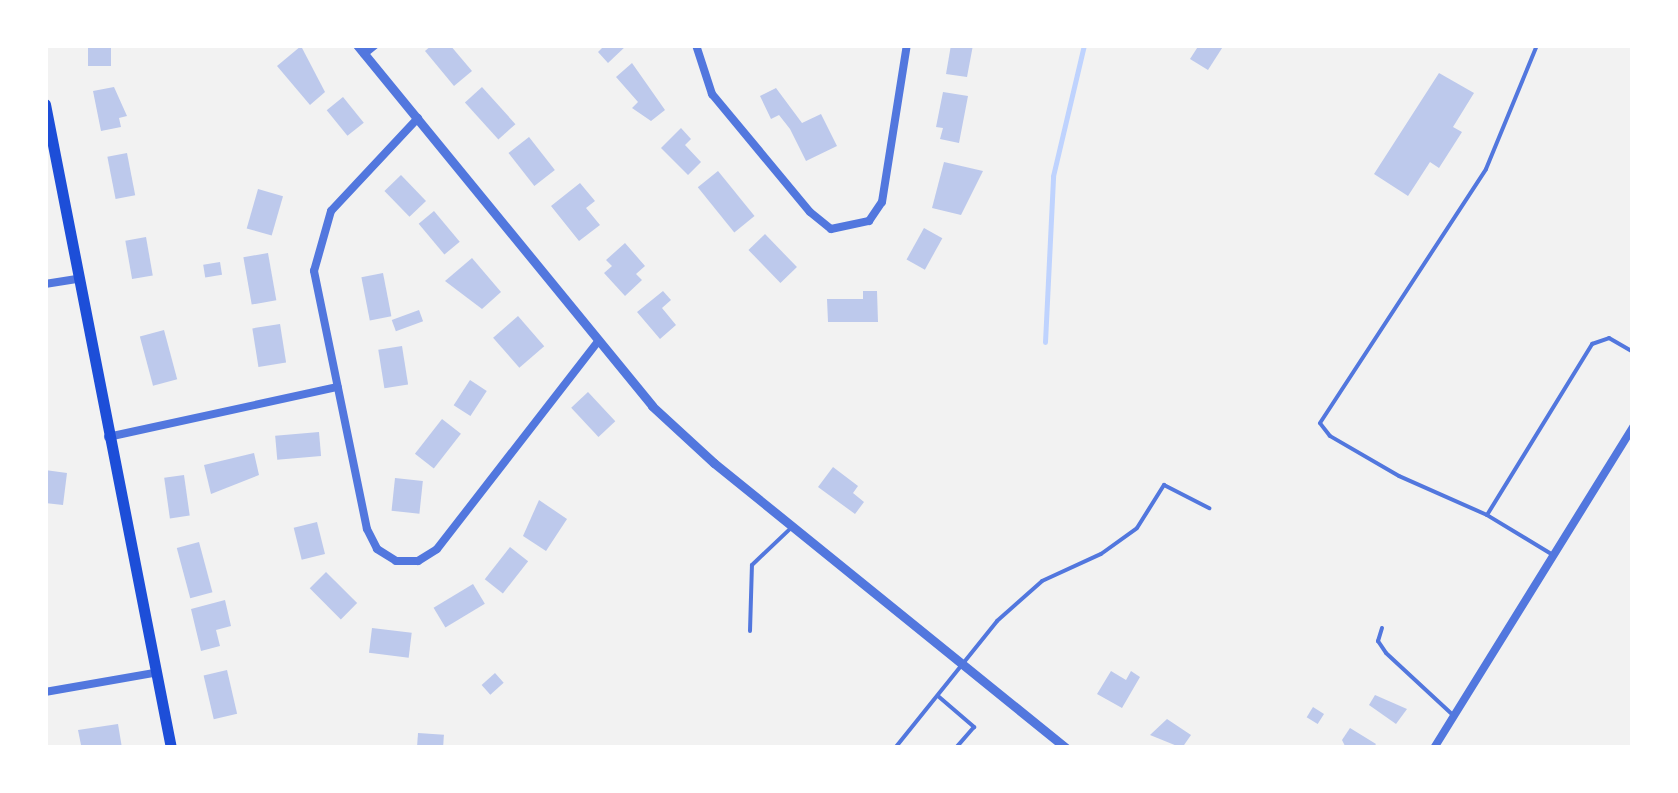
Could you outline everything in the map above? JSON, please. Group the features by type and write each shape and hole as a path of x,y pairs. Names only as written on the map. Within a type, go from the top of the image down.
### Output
{"main road":[{"path":"45,104 171,748"}],"street":[{"path":"357,45 652,406 792,527 1066,748"},
{"path":"364,54 375,45"},
{"path":"696,45 712,94 810,212 831,229 869,221 882,202 906,45"},
{"path":"418,118 330,211 318,240 314,271 367,529 376,550 396,561 418,561 437,549 599,340"},
{"path":"45,284 77,279"},
{"path":"108,437 338,387"},
{"path":"1434,748 1633,428"},
{"path":"45,692 154,673"}],"lane":[{"path":"1536,45 1486,170 1320,423 1330,436 1400,476 1487,515 1553,556"},
{"path":"1487,515 1592,344 1609,338 1633,352"},
{"path":"894,748 997,620 1042,580 1102,554 1137,528 1164,485 1209,508"},
{"path":"750,630 752,565 792,527"},
{"path":"1382,628 1378,641 1386,653 1454,716"},
{"path":"938,696 974,727 956,748"}],"building":[{"path":"88,45 111,45 111,66 88,66"},
{"path":"432,45 450,45 472,71 454,86 425,51"},
{"path":"605,45 627,45 608,63 598,52"},
{"path":"951,45 973,45 967,77 946,74"},
{"path":"1199,45 1224,45 1208,70 1190,59"},
{"path":"301,46 325,92 310,105 277,66"},
{"path":"632,63 665,110 651,121 632,108 638,102 616,77"},
{"path":"1439,73 1474,93 1453,127 1462,132 1439,168 1430,162 1408,196 1374,174"},
{"path":"114,87 127,116 119,118 121,127 101,131 93,91"},
{"path":"482,87 515,124 498,140 465,102"},
{"path":"776,88 802,123 821,114 837,146 806,161 790,129 779,115 771,119 760,96"},
{"path":"943,92 968,96 959,143 940,139 943,128 936,127"},
{"path":"343,97 364,123 347,136 327,110"},
{"path":"681,128 691,139 685,145 701,162 688,175 661,148"},
{"path":"529,137 555,170 534,186 509,153"},
{"path":"127,153 135,195 116,199 107,157"},
{"path":"944,162 983,171 961,215 932,208"},
{"path":"718,171 755,216 734,232 698,187"},
{"path":"401,175 426,201 409,217 384,191"},
{"path":"580,183 595,201 586,208 600,225 579,241 551,206"},
{"path":"258,189 283,196 272,236 247,228"},
{"path":"434,211 460,242 444,254 419,224"},
{"path":"924,228 942,238 925,270 907,259"},
{"path":"765,234 797,267 780,283 748,250"},
{"path":"146,237 153,275 132,279 125,241"},
{"path":"625,243 645,266 636,274 642,280 625,296 604,273 612,266 606,260"},
{"path":"268,253 276,300 252,305 243,257"},
{"path":"472,258 501,292 482,309 445,281"},
{"path":"220,262 222,275 205,277 203,265"},
{"path":"383,273 391,316 370,320 361,277"},
{"path":"663,291 671,300 662,308 676,325 660,339 637,312"},
{"path":"863,291 877,291 878,322 828,322 827,299 863,299"},
{"path":"419,310 423,321 396,331 392,320"},
{"path":"518,316 544,346 519,368 493,338"},
{"path":"280,324 286,363 258,367 252,328"},
{"path":"164,330 177,379 153,386 140,336"},
{"path":"402,346 408,385 384,388 378,350"},
{"path":"470,380 487,391 470,416 454,405"},
{"path":"588,392 615,421 598,437 571,408"},
{"path":"442,419 461,434 434,468 415,454"},
{"path":"319,432 321,456 277,460 275,436"},
{"path":"254,453 259,475 211,494 204,465"},
{"path":"833,467 858,486 853,493 864,502 855,514 818,487"},
{"path":"45,470 67,473 63,505 45,503"},
{"path":"184,475 190,516 170,518 164,478"},
{"path":"395,478 423,481 419,514 392,511"},
{"path":"539,500 567,519 546,551 523,536"},
{"path":"317,522 325,554 302,560 294,528"},
{"path":"199,542 212,592 190,598 177,548"},
{"path":"510,547 528,561 503,593 485,579"},
{"path":"326,572 357,603 341,619 310,588"},
{"path":"473,584 485,604 445,627 434,608"},
{"path":"225,600 231,626 216,630 220,646 201,651 191,609"},
{"path":"372,628 412,633 409,658 369,653"},
{"path":"227,670 237,714 214,719 204,675"},
{"path":"1111,671 1126,680 1131,671 1140,677 1122,708 1097,694"},
{"path":"495,673 504,683 490,695 482,685"},
{"path":"1375,695 1407,709 1396,724 1369,705"},
{"path":"1313,707 1324,714 1318,724 1307,717"},
{"path":"1167,719 1191,735 1182,748 1150,735"},
{"path":"118,724 122,748 81,745 78,730"},
{"path":"1350,728 1376,744 1373,748 1346,748 1342,740"},
{"path":"418,733 444,735 443,748 417,748"}],"waterway":[{"path":"1045,342 1053,176 1084,45"}]}
